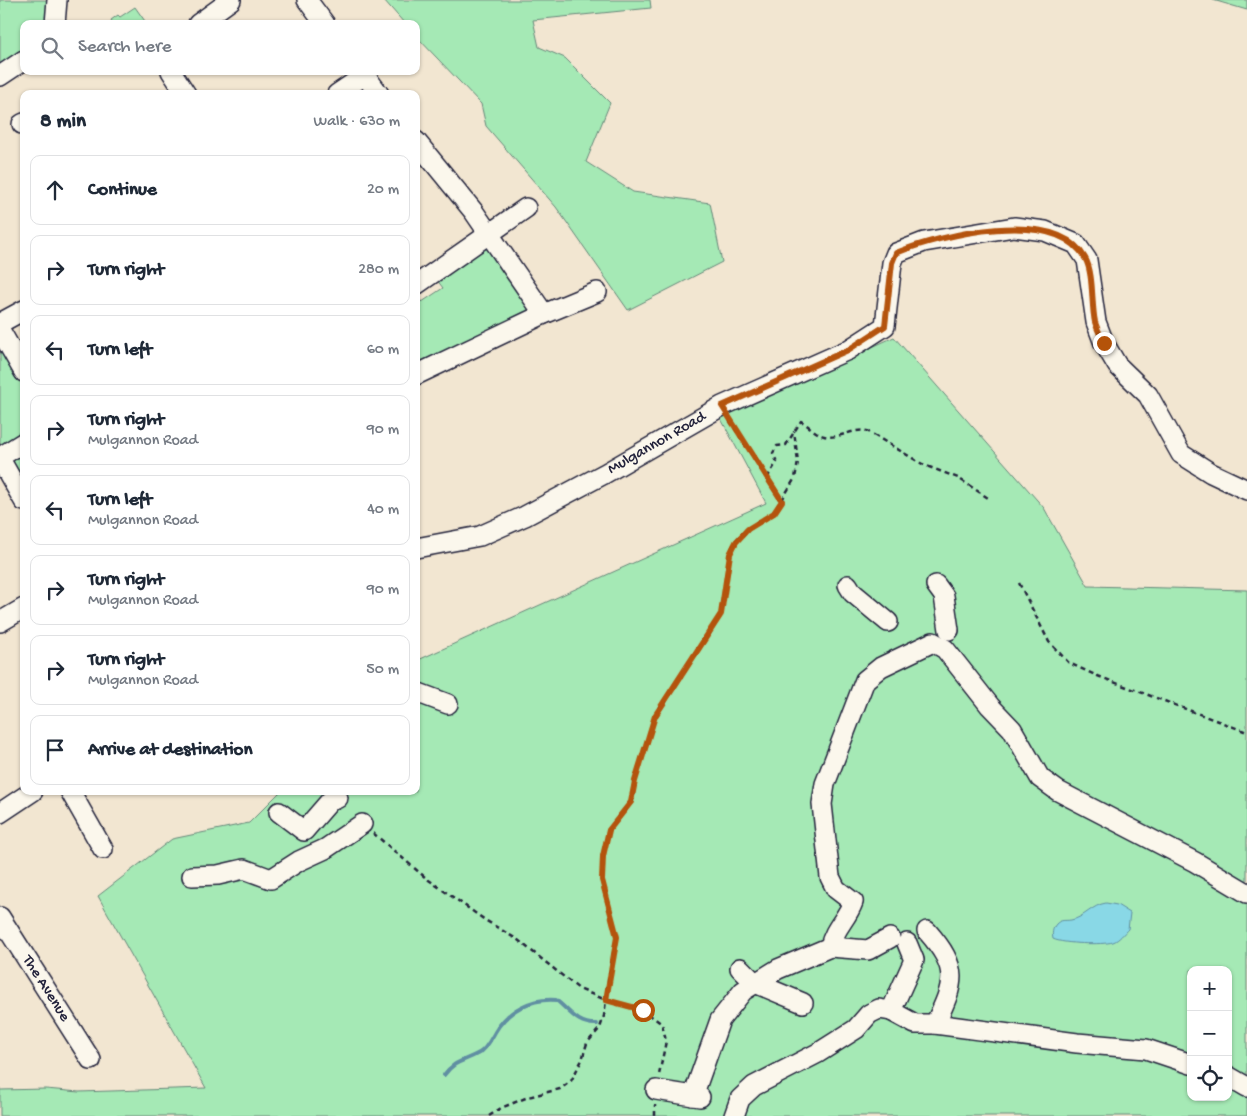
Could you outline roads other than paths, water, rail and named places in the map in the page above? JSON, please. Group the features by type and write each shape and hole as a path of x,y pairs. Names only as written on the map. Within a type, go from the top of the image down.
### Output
{"street":[{"path":"55,20 57,0"},
{"path":"204,20 231,0"},
{"path":"306,0 322,20"},
{"path":"0,76 20,63"},
{"path":"174,75 183,90"},
{"path":"342,90 361,75"},
{"path":"365,75 376,90"},
{"path":"420,146 489,234 544,314"},
{"path":"423,284 526,208"},
{"name":"Mulgannon Road","path":"420,547 469,540 525,516 604,474 722,406 848,350 885,326 892,263 896,253 924,242 1014,227 1045,231 1076,244 1087,260 1096,322 1104,343 1117,365 1148,395 1181,454 1211,473 1247,490"},
{"path":"420,373 544,314 597,292"},
{"path":"0,323 20,312"},
{"path":"0,330 20,365"},
{"path":"20,445 0,458 20,494"},
{"path":"848,585 853,593 888,622"},
{"path":"933,642 934,633 954,627 944,596 936,585"},
{"path":"0,622 20,610"},
{"path":"933,642 945,648 990,706 1012,728 1040,778 1058,791 1194,862 1247,893"},
{"path":"830,947 834,933 853,902 836,889 830,877 822,804 825,784 865,680 881,667 933,642"},
{"path":"420,694 448,704"},
{"path":"1,811 27,795"},
{"path":"72,795 103,849"},
{"path":"278,812 304,830 330,801 338,798"},
{"path":"192,876 218,875 244,869 271,879 299,861 325,850 362,824"},
{"name":"The Avenue","path":"0,917 91,1060"},
{"path":"927,932 941,947 949,963 953,979 947,999 935,1024"},
{"path":"656,1090 696,1097 720,1020 743,991 778,969 830,947 868,950 898,940 914,960 891,1011"},
{"path":"740,968 755,983 803,1003"},
{"path":"734,1116 740,1099 754,1086 818,1053 856,1028 869,1014 879,1009 891,1011 915,1024 935,1024 1077,1043 1146,1049 1187,1063"},
{"path":"1232,1078 1247,1087"}],"water":[{"path":"1106,903 1117,905 1130,913 1128,929 1117,940 1108,943 1092,944 1053,939 1052,933 1058,922 1076,919 1096,906"}],"waterway":[{"path":"444,1075 456,1064 482,1052 506,1017 529,1003 556,1000 579,1020 590,1024 597,1024"}]}
